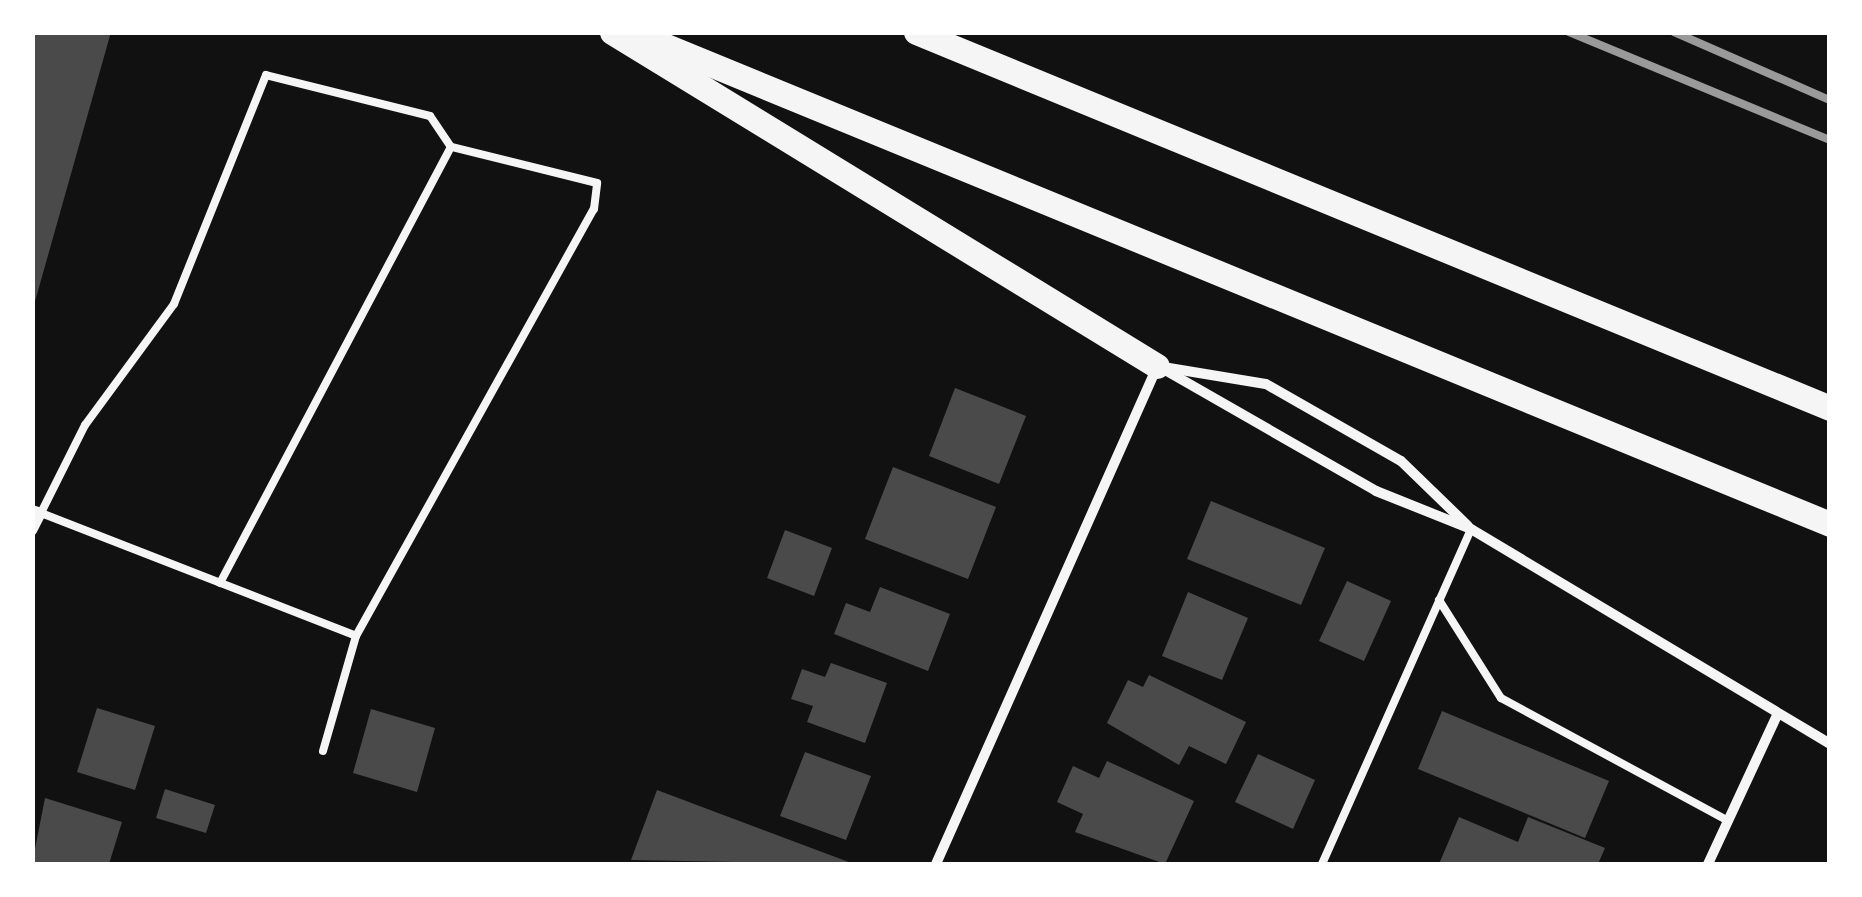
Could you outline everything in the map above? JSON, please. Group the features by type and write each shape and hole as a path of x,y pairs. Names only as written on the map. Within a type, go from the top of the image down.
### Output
{"main road":[{"path":"612,32 1158,366"},
{"path":"632,32 1830,524"},
{"path":"916,32 1830,408"}],"street":[{"path":"1158,366 1376,491 1472,529 1830,744"},
{"path":"1158,366 1266,384 1401,461 1472,529"},
{"path":"936,864 1158,366"},
{"path":"32,531 37,511"},
{"path":"1708,864 1778,713"}],"lane":[{"path":"323,752 356,636 594,209 597,183 451,148 430,116 266,75 174,304 85,425 37,511 356,636"},
{"path":"220,583 451,148"},
{"path":"1322,864 1472,529"},
{"path":"1439,600 1501,698 1727,820"}],"building":[{"path":"32,32 111,32 34,305 32,305"},
{"path":"955,388 1026,416 999,484 929,456"},
{"path":"893,467 996,507 968,579 865,539"},
{"path":"1211,501 1325,548 1301,605 1187,559"},
{"path":"785,530 832,548 814,596 767,578"},
{"path":"1347,581 1391,601 1364,661 1319,641"},
{"path":"880,587 950,614 928,671 834,634 846,603 870,612"},
{"path":"1188,592 1248,618 1222,680 1162,656"},
{"path":"831,663 887,683 865,743 807,722 813,706 791,699 802,669 825,677"},
{"path":"1149,675 1246,722 1226,764 1189,746 1179,765 1107,723 1128,680 1143,687"},
{"path":"97,708 155,726 135,790 77,772"},
{"path":"371,709 435,728 417,792 353,773"},
{"path":"1442,711 1609,781 1585,838 1418,769"},
{"path":"805,752 871,776 846,840 780,816"},
{"path":"1258,754 1315,780 1293,829 1235,802"},
{"path":"1107,761 1194,801 1165,864 1075,832 1083,814 1057,802 1073,766 1099,778"},
{"path":"165,789 215,805 206,833 156,818"},
{"path":"657,790 854,864 631,860"},
{"path":"45,798 122,822 109,864 32,864"},
{"path":"1459,817 1518,842 1528,817 1605,848 1598,864 1439,864"}],"railway":[{"path":"1569,32 1830,140"},
{"path":"1674,32 1830,100"}]}
